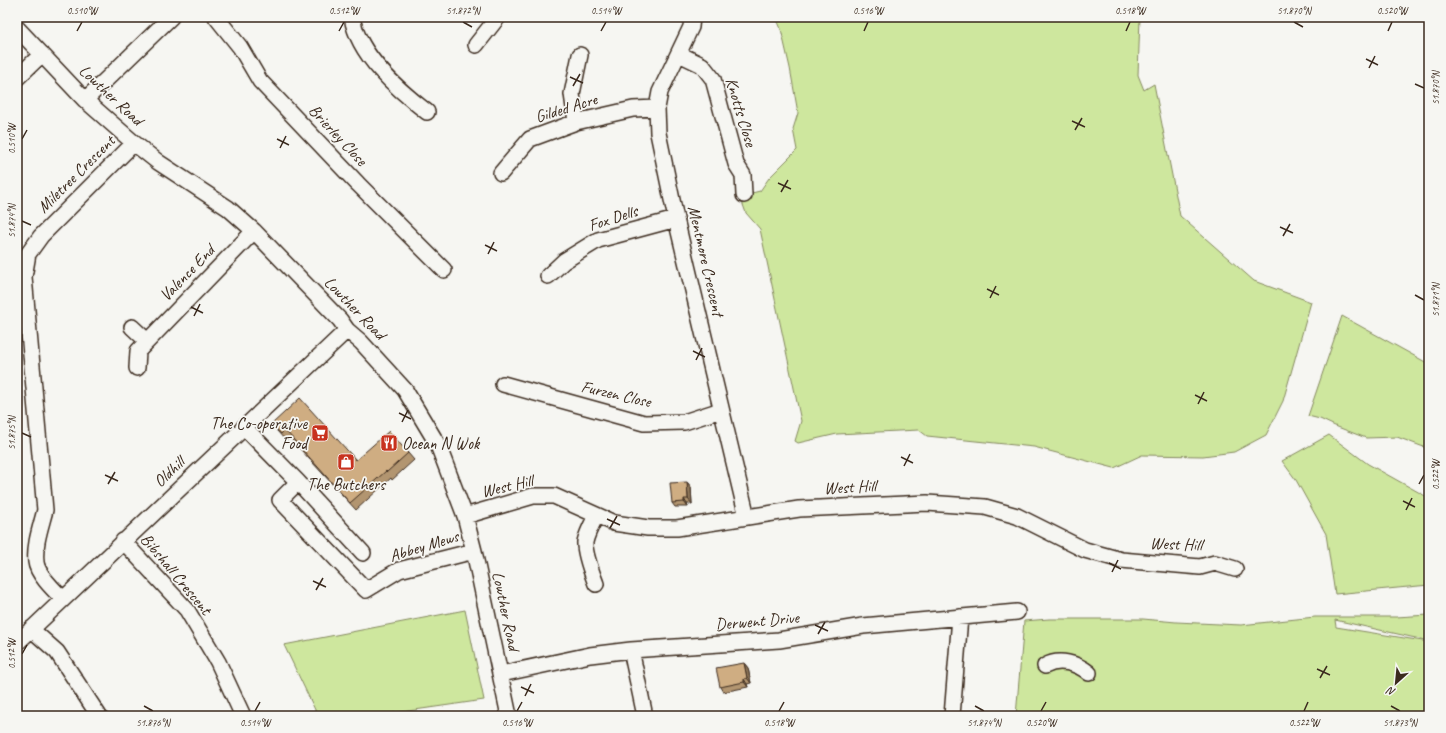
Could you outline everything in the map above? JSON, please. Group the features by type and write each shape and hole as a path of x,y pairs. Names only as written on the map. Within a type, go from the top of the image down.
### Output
{"street":[{"name":"Brierley Close","path":"216,17 240,47 260,81 358,184 444,270"},
{"path":"352,17 354,27 370,58 408,97 427,112"},
{"path":"476,45 498,17"},
{"name":"Mentmore Crescent","path":"692,17 691,27 660,92 656,108 658,133 676,219 747,517"},
{"path":"85,100 169,18"},
{"name":"Lowther Road","path":"17,28 85,100 134,143 158,162 228,208 254,231 340,320 347,330 361,342 404,390 438,445 465,516 474,550 509,716"},
{"path":"17,78 42,54"},
{"name":"Knotts Close","path":"679,54 702,65 713,79 736,164 743,175 744,195"},
{"path":"576,122 572,94 580,55"},
{"name":"Gilded Acre","path":"501,173 530,139 576,122 633,110 656,108"},
{"name":"Miletree Crescent","path":"63,599 45,581 36,563 37,544 45,510 24,277 28,254 41,236 134,143"},
{"name":"Fox Dells","path":"548,276 564,261 598,240 676,219"},
{"name":"Valence End","path":"137,368 138,351 254,231"},
{"path":"132,327 147,342"},
{"name":"Oldhill","path":"17,643 347,330"},
{"name":"Furzen Close","path":"503,384 644,422 684,422 721,410"},
{"path":"244,427 298,482 363,553"},
{"name":"Abbey Mews","path":"298,482 280,500 366,590 399,570 474,550"},
{"name":"West Hill","path":"465,516 533,496 554,496 614,523 648,528 677,528 799,509 927,503 986,507 1017,516 1085,550 1121,560 1200,567 1215,563 1235,569"},
{"path":"596,516 588,531 585,543 588,559 596,584"},
{"name":"Bibshall Crescent","path":"123,541 186,610 218,662 243,716"},
{"name":"Derwent Drive","path":"501,674 590,655 631,650 778,640 863,626 1017,612"},
{"path":"952,716 960,617"},
{"path":"31,630 57,652 99,716"},
{"path":"631,650 645,716"},
{"path":"1045,666 1063,662 1082,667 1089,673"}],"green space":[{"path":"776,17 1140,17 1138,75 1144,90 1154,84 1180,216 1254,281 1311,302 1283,401 1266,435 1234,452 1203,456 1142,455 1114,468 1034,447 927,436 919,430 837,434 798,443 795,441 801,421 760,229 746,213 742,202 748,200 752,193 760,191 769,178 797,150 793,129 798,113 790,68 781,29"},
{"path":"1342,316 1429,364 1429,449 1397,437 1366,438 1320,419 1308,416"},
{"path":"1329,435 1368,464 1429,498 1429,585 1335,594 1326,534 1296,480 1282,461"},
{"path":"465,610 484,700 373,716 318,716 284,645"},
{"path":"1429,615 1429,641 1335,620 1336,627 1429,642 1429,716 1016,716 1024,621 1049,619 1143,619 1241,625 1315,617 1396,617"}],"building":[{"path":"300,398 356,460 389,431 408,453 350,503 285,430 281,434 272,424"},
{"path":"687,482 688,499 684,499 684,502 672,503 670,483"},
{"path":"744,663 747,678 744,679 744,682 720,687 716,668"}],"place":[{"name":"The Co-operative Food","path":"320,433"},
{"name":"Ocean N Wok","path":"389,443"},
{"name":"The Butchers","path":"346,462"}]}
